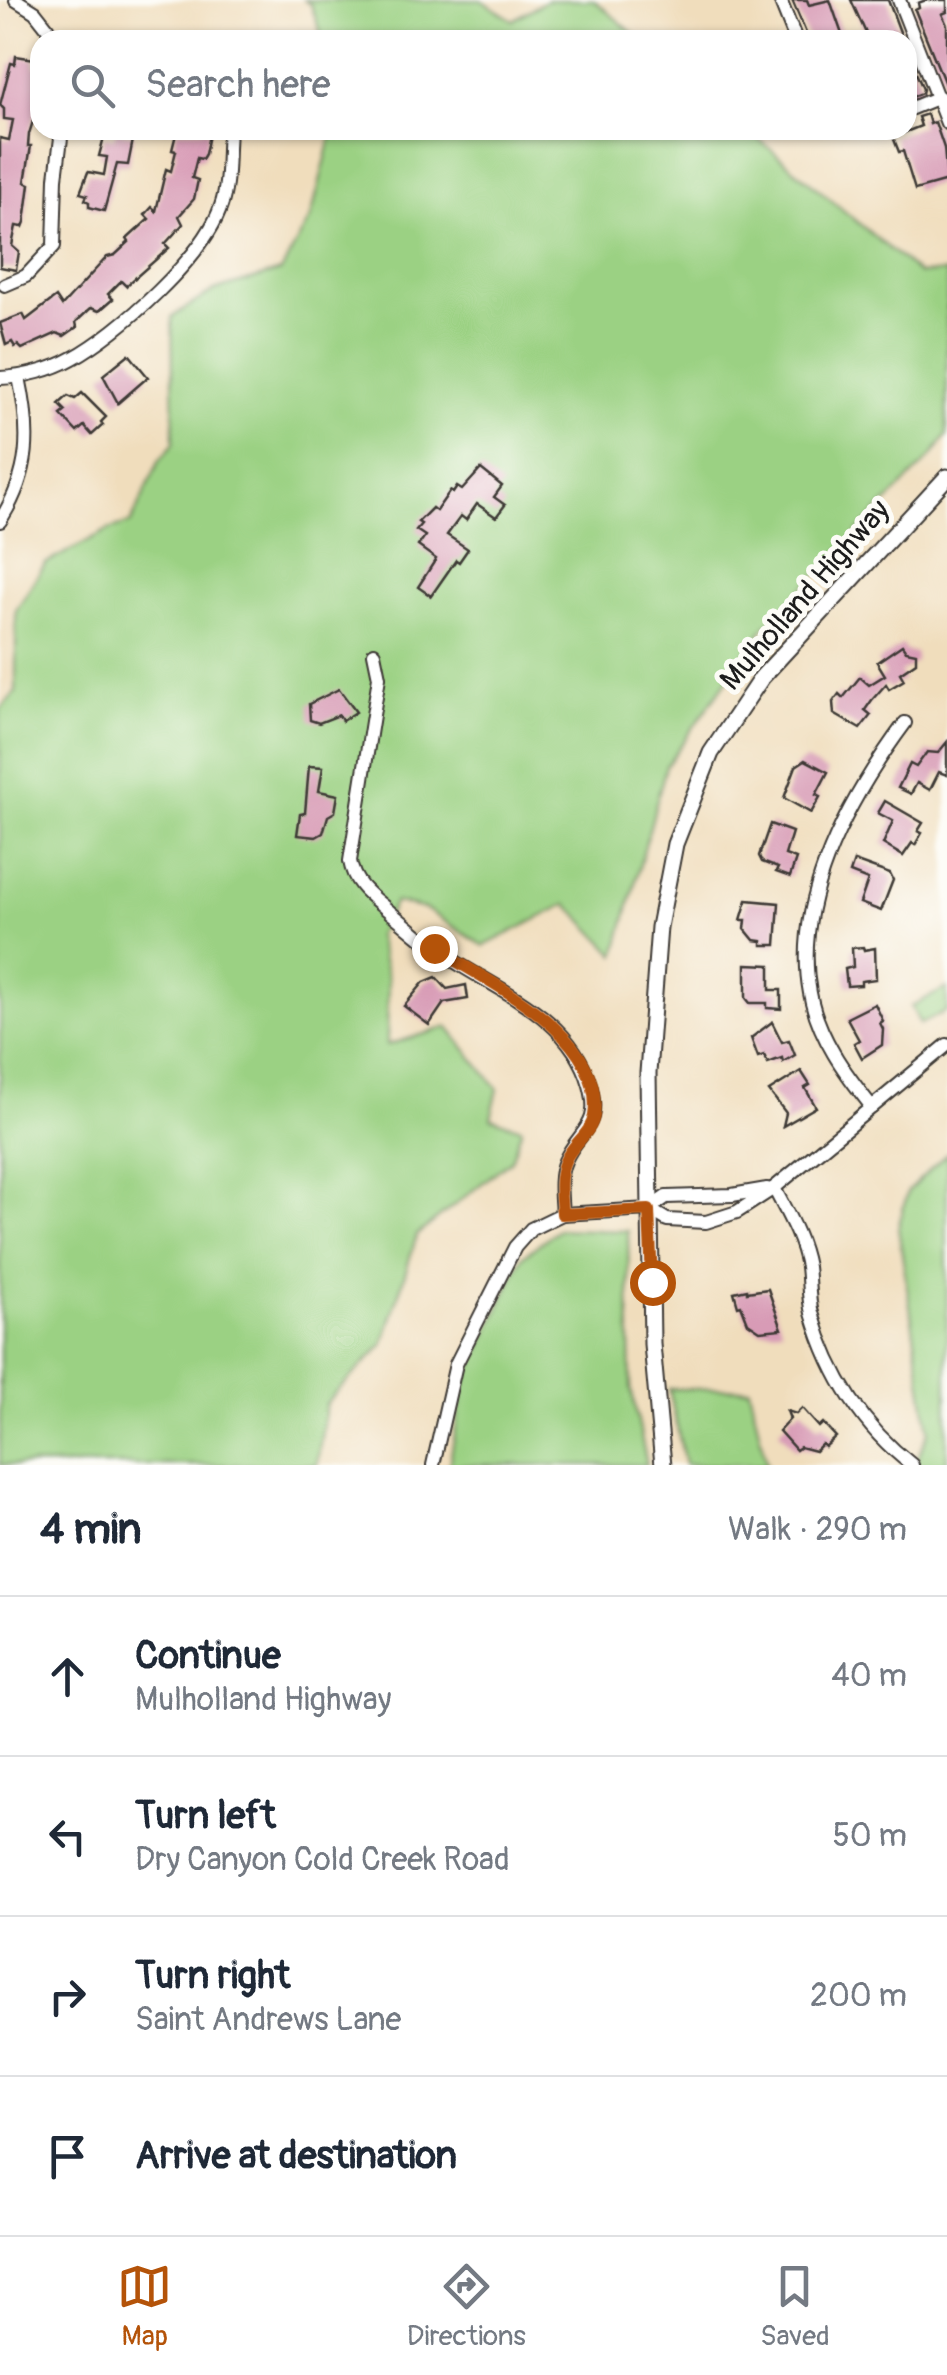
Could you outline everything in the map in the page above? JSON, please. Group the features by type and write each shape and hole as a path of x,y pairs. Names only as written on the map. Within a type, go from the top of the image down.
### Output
{"main road":[{"name":"Mulholland Highway","path":"663,1465 654,1393 648,1073 654,970 665,888 688,804 710,753 762,677 947,477"}],"street":[{"path":"16,0 29,4 49,30"},
{"path":"780,0 792,30"},
{"path":"899,0 911,30"},
{"path":"917,44 947,122"},
{"path":"917,106 939,97"},
{"path":"6,285 26,276 52,251 61,140"},
{"path":"0,378 18,377 71,360 112,333 200,246 222,205 227,140"},
{"path":"0,521 15,498 26,461 27,414 18,377"},
{"path":"374,653 379,677 350,860 352,872 364,890 434,948 541,1015 575,1047 590,1086 594,1116 590,1128 564,1162 562,1214"},
{"path":"872,1107 845,1073 818,1020 810,993 809,938 820,880 837,834 867,778 905,723"},
{"path":"433,1465 456,1364 514,1246 531,1230 562,1214 649,1210 667,1220 710,1221 737,1212 774,1188 947,1045"},
{"path":"649,1210 666,1197 774,1188"},
{"path":"774,1188 797,1233 806,1263 811,1308 829,1361 847,1396 870,1427 912,1465"},
{"path":"710,1196 710,1221"}],"green space":[{"path":"304,0 481,0 513,20 547,0 594,0 629,30 320,30 311,5"},
{"path":"330,140 760,140 919,274 947,272 947,435 932,456 764,628 666,766 616,955 567,904 484,946 425,909 395,902 377,936 388,980 387,1045 448,1027 498,1089 491,1118 522,1128 511,1160 417,1235 383,1345 326,1403 317,1465 0,1465 0,709 16,692 16,610 45,564 108,530 131,523 159,461 174,443 172,317 213,291 281,271 311,217"},
{"path":"947,988 947,1011 920,1024 911,1006"},
{"path":"947,1153 947,1465 914,1465 929,1431 898,1228 908,1191"},
{"path":"558,1229 628,1231 631,1387 647,1465 449,1465 464,1385 522,1257"},
{"path":"749,1388 767,1465 685,1465 669,1389"}],"building":[{"path":"792,0 807,0 809,5 830,0 840,30 805,30"},
{"path":"851,0 888,0 899,30 864,30"},
{"path":"947,0 947,12 942,14 947,25 947,89 915,10 918,3"},
{"path":"16,56 30,58 31,146 25,182 30,184 25,222 23,227 16,226 12,246 19,252 16,270 0,267 0,138 9,140 13,120 4,119 0,105 11,63 15,64"},
{"path":"917,75 923,89 917,95"},
{"path":"927,114 930,124 935,122 944,148 947,181 915,190 903,151 899,152 894,140 917,140 917,128 921,126 918,117"},
{"path":"103,140 133,140 128,165 117,164 104,211 89,207 87,195 80,193 88,172 104,175 107,157 99,156"},
{"path":"174,140 208,140 202,159 197,158 192,178 198,180 194,199 179,216 183,224 165,244 169,248 126,286 121,281 108,294 113,299 99,311 91,308 76,322 77,327 64,336 57,333 22,349 12,342 6,345 0,323 23,314 26,320 56,297 62,306 107,257 129,242 127,239 149,219 145,215 152,207 156,211 166,169 171,171 176,151 172,150"},
{"path":"129,354 148,377 118,403 103,375"},
{"path":"82,393 106,417 92,435 84,426 77,432 61,415 66,411 59,404 68,396 75,399"},
{"path":"481,469 502,486 494,497 505,505 496,517 477,504 466,520 461,516 447,535 468,549 431,596 418,587 436,559 418,546 425,536 416,530 421,524 418,522 432,508 436,511 450,491 453,493 457,487 462,490"},
{"path":"902,645 906,651 916,653 916,662 900,673 904,680 889,689 886,684 872,700 865,710 871,715 860,729 834,714 833,702 839,694 843,698 860,677 869,685 885,675 877,662"},
{"path":"339,689 356,712 342,721 339,715 319,723 310,720 309,704"},
{"path":"947,742 947,775 939,772 930,790 917,783 911,794 898,788 910,764 916,767 927,752 938,753"},
{"path":"805,760 828,772 811,813 784,798 796,766"},
{"path":"309,766 323,767 319,791 338,795 335,812 328,816 323,833 316,837 297,835 300,814 305,813"},
{"path":"885,801 923,823 915,845 912,843 903,856 883,844 893,821 878,813"},
{"path":"770,824 792,832 785,855 796,859 790,877 776,872 778,868 762,862 759,856"},
{"path":"854,861 890,874 893,880 881,911 860,903 868,880 850,873"},
{"path":"747,900 779,903 776,945 762,945 745,929 746,920 741,920"},
{"path":"852,948 875,948 876,979 847,986 845,969 853,967"},
{"path":"746,964 770,965 770,990 781,990 781,1009 767,1008 767,1003 750,1003 746,998"},
{"path":"436,977 447,989 466,985 468,999 444,1003 429,1025 404,1006 424,982"},
{"path":"875,1004 883,1021 882,1045 862,1058 854,1043 859,1040 847,1018"},
{"path":"772,1022 782,1042 789,1040 795,1055 783,1062 782,1058 768,1063 764,1055 758,1057 751,1038"},
{"path":"801,1071 816,1107 783,1126 786,1113 769,1091"},
{"path":"768,1289 782,1329 760,1331 748,1323 734,1292"},
{"path":"802,1408 819,1427 823,1423 836,1437 825,1447 822,1444 815,1451 800,1447 796,1450 779,1431 790,1419 787,1411 796,1414"}],"route":[{"path":"434,948 541,1015 575,1047 590,1086 594,1116 590,1128 564,1162 562,1214 649,1210 652,1282"}]}
